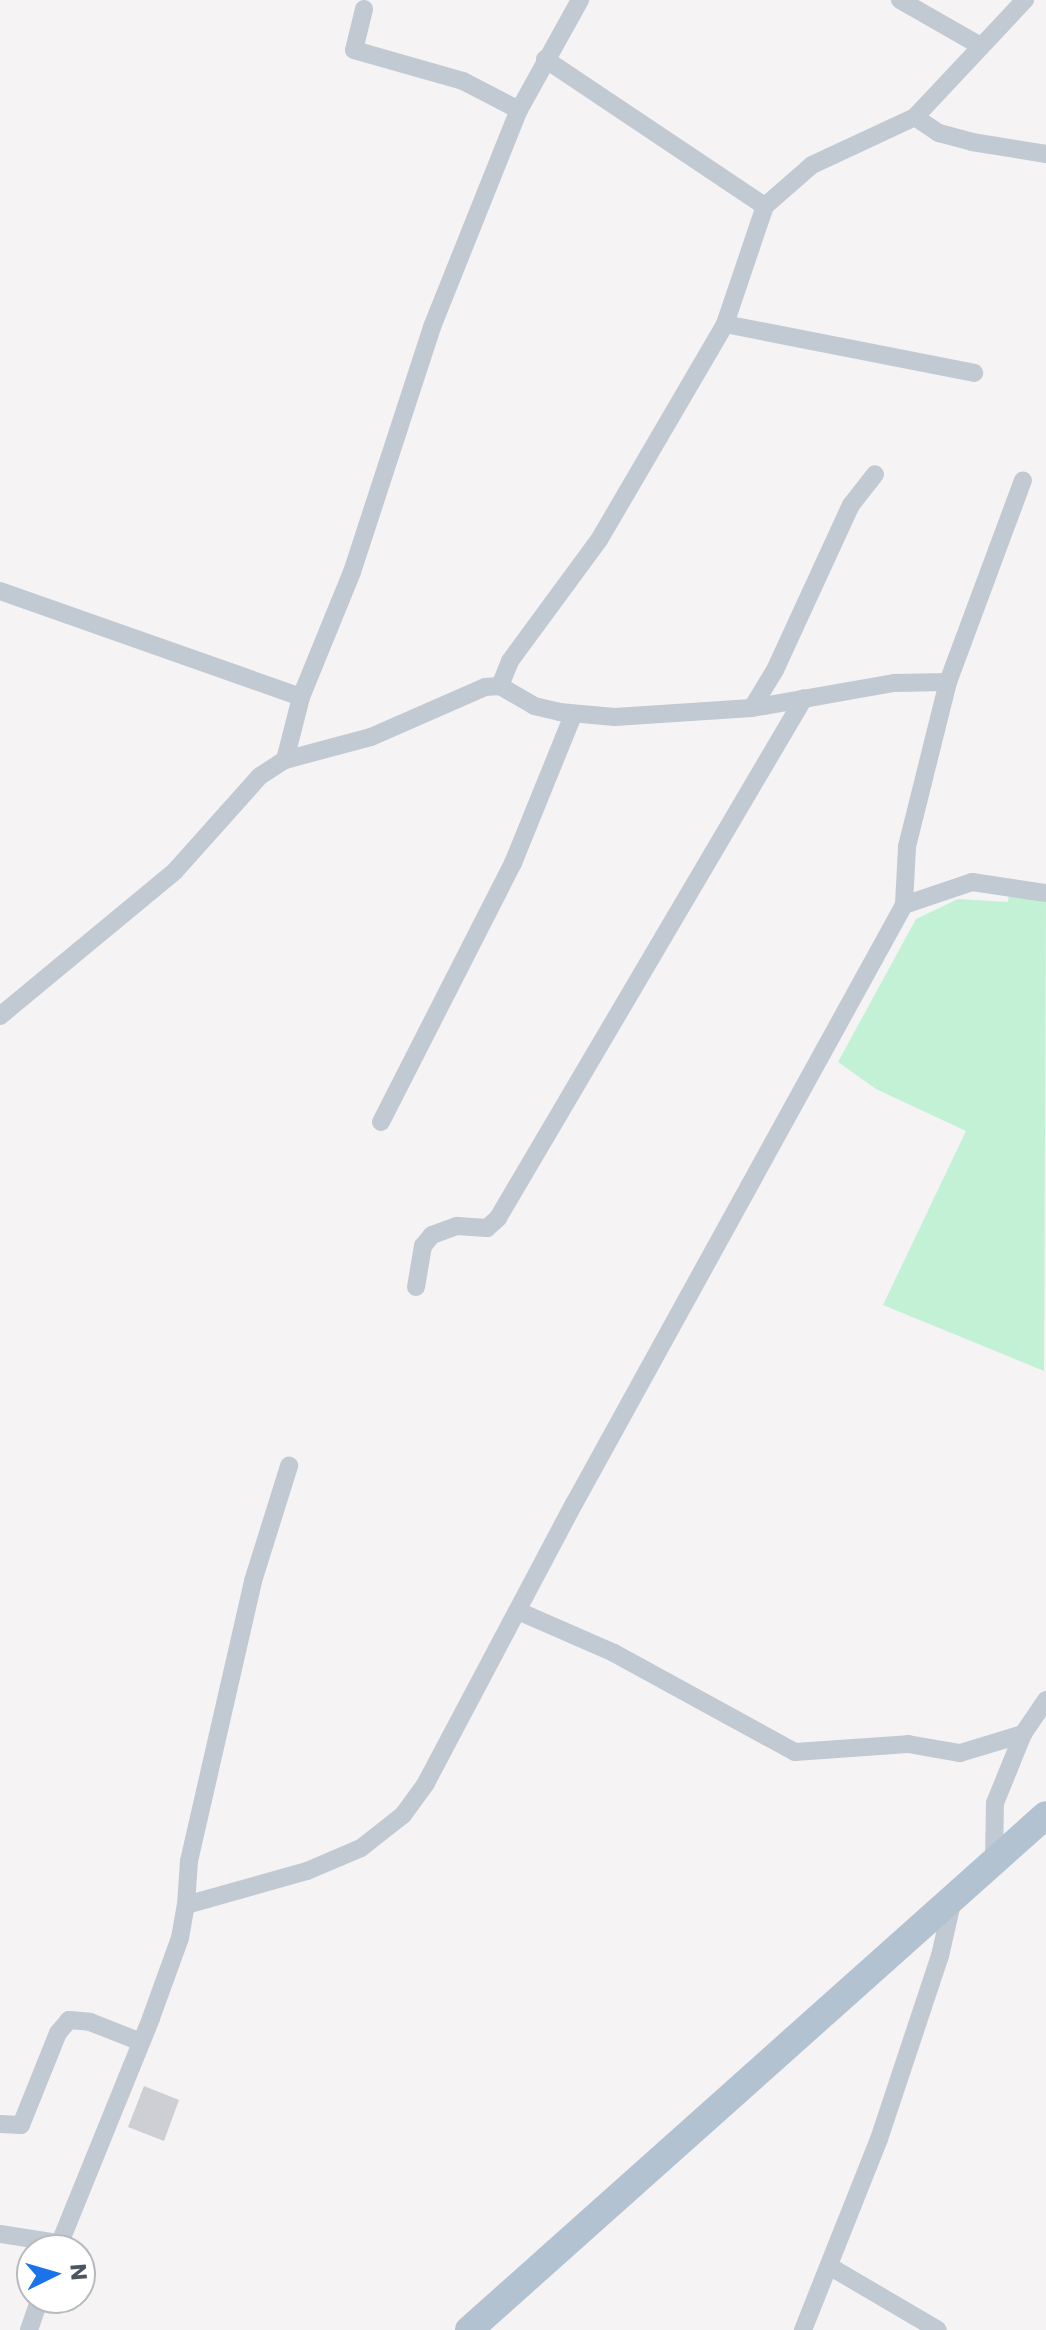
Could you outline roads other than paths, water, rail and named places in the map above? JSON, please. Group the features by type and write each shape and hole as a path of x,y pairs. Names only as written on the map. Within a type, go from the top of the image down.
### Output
{"main road":[{"path":"469,2330 1046,1815"}],"street":[{"path":"285,760 301,697 352,572 432,327 519,110 580,0"},
{"path":"900,0 979,45"},
{"path":"500,686 510,661 599,540 725,324 765,206 812,165 915,117 979,45 1025,0"},
{"path":"364,9 354,50 463,81 519,110"},
{"path":"545,59 765,206"},
{"path":"915,117 961,139 1046,154"},
{"path":"725,324 974,373"},
{"path":"752,708 775,670 851,505 875,474"},
{"path":"186,1905 307,1871 385,1833 426,1783 904,905 907,847 948,682 1023,480"},
{"path":"0,591 301,697"},
{"path":"0,1016 175,871 260,776 285,760 348,745 472,690 500,686 534,706 573,715 669,715 752,708 894,683 948,682"},
{"path":"416,1287 423,1246 432,1235 457,1226 487,1228 498,1218 804,698"},
{"path":"381,1122 513,863 573,715"},
{"path":"904,905 972,882 1046,893"},
{"path":"63,2234 180,1938 189,1861 253,1581 289,1466"},
{"path":"518,1611 614,1653 795,1752 908,1744 960,1753 1023,1734"},
{"path":"994,1859 995,1803 1023,1734 1046,1700"},
{"path":"803,2330 891,2105 940,1956 953,1899"},
{"path":"0,2124 21,2125 58,2033 69,2020 90,2022 141,2042"},
{"path":"829,2266 938,2330"}]}
